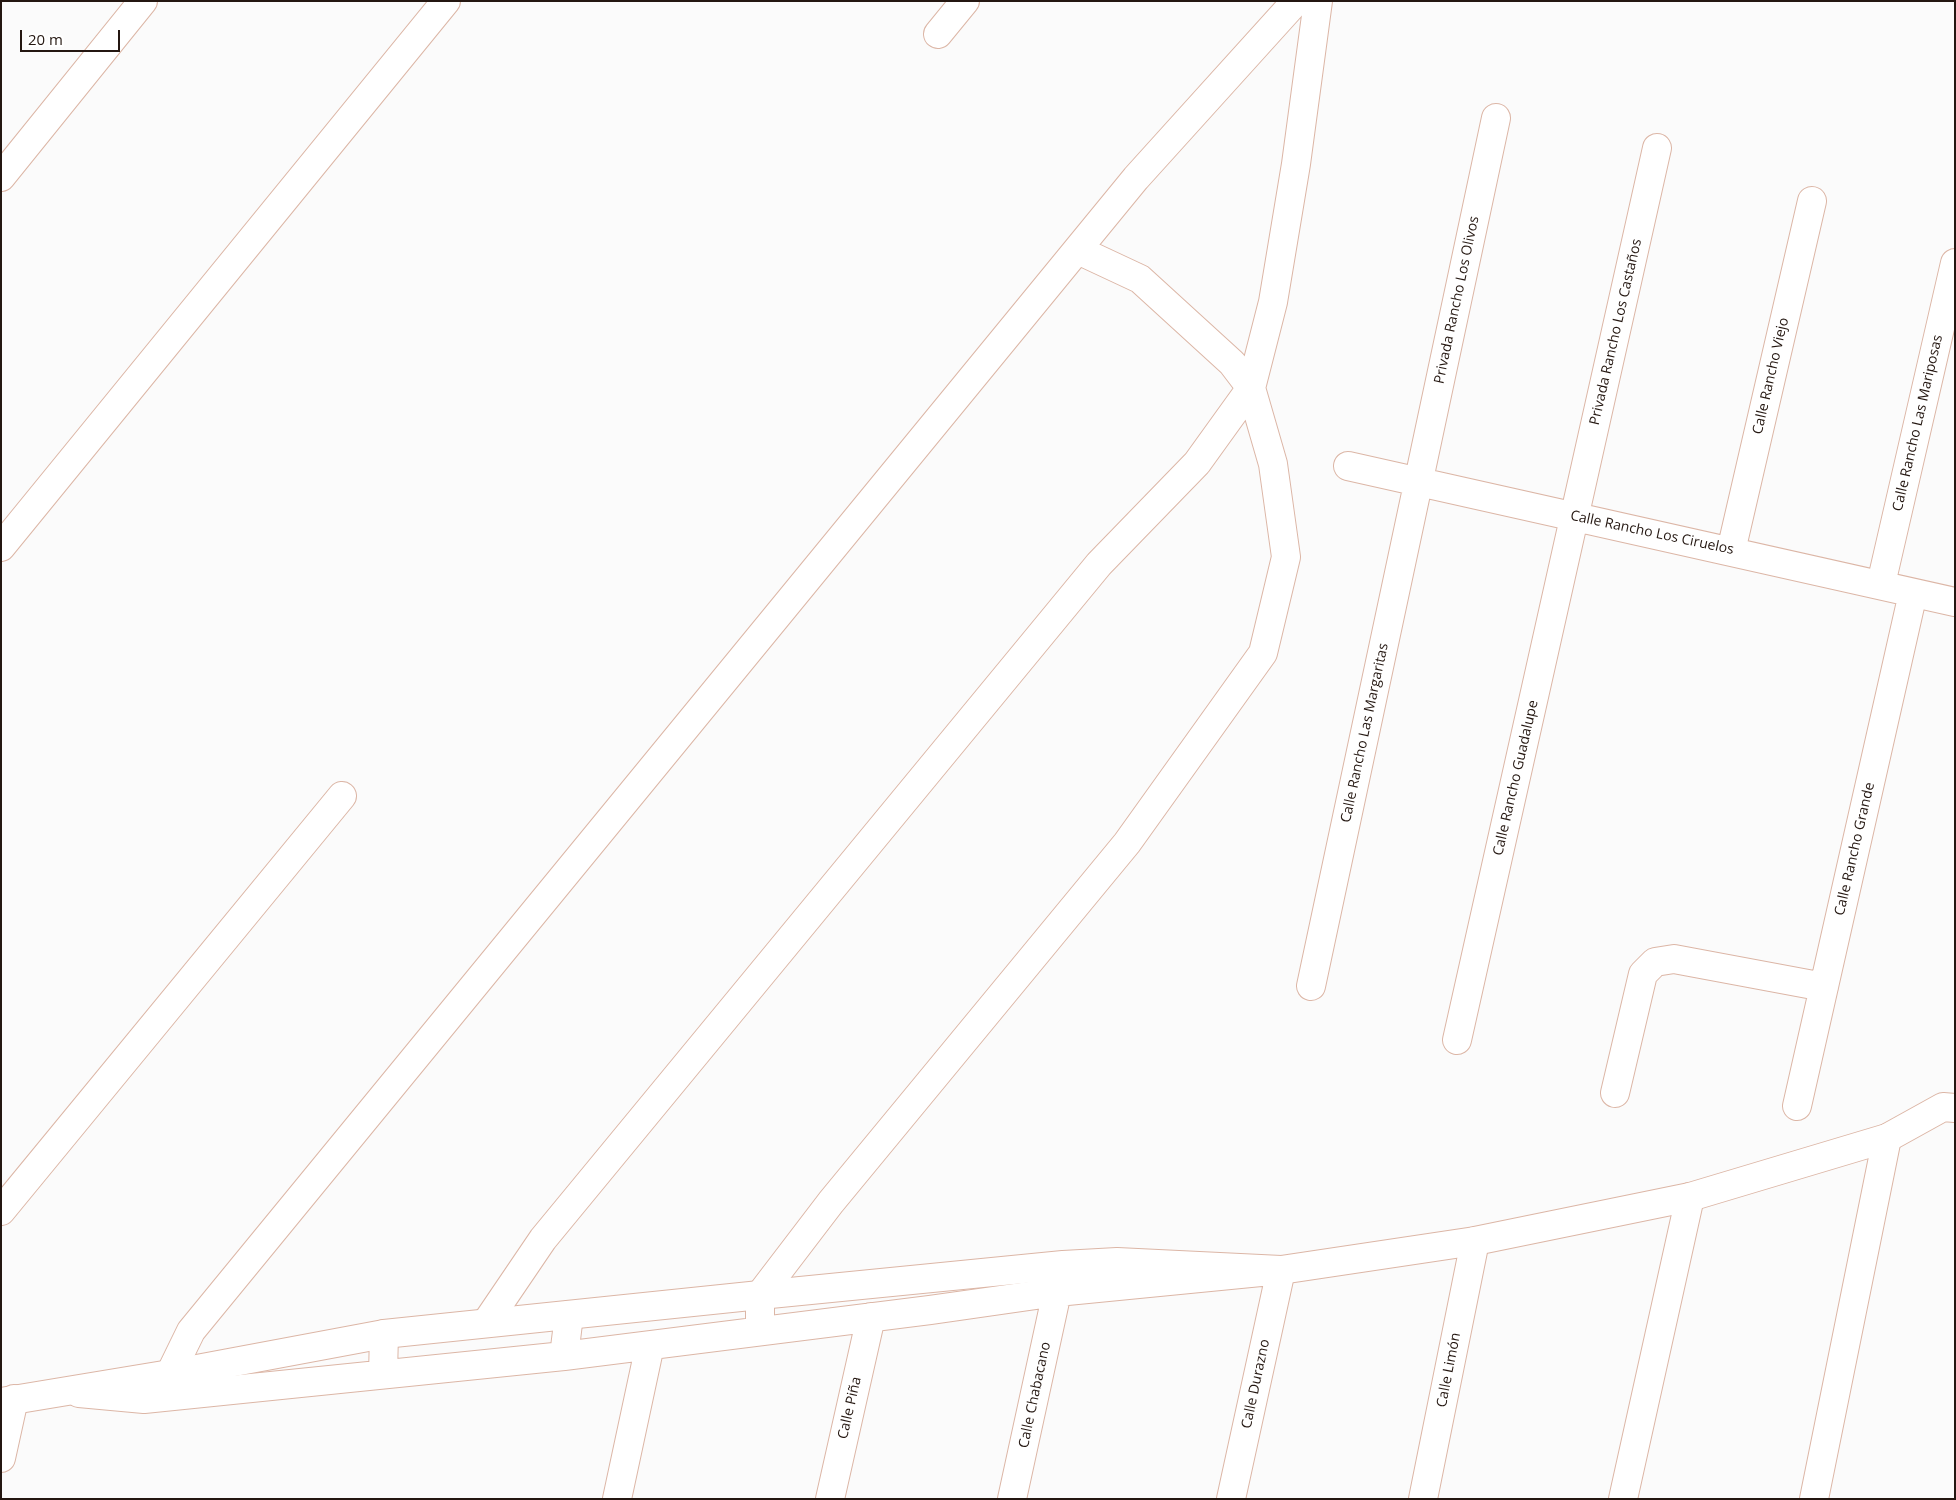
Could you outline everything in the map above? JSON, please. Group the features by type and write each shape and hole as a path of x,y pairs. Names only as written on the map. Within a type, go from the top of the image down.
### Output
{"street":[{"path":"1,177 143,1"},
{"path":"1,547 446,1"},
{"path":"938,34 964,1"},
{"path":"170,1374 190,1331 1136,178 1296,1"},
{"path":"486,1323 543,1239 1099,564 1197,463 1251,388 1273,302 1296,164 1318,1"},
{"name":"Privada Rancho Los Olivos","path":"1418,481 1496,118"},
{"name":"Privada Rancho Los Castaños","path":"1575,516 1657,148"},
{"name":"Calle Rancho Viejo","path":"1731,550 1812,201"},
{"path":"760,1331 760,1295 831,1202 1128,843 1263,653 1286,557 1272,464 1251,388 1232,363 1140,279 1078,250"},
{"name":"Calle Rancho Las Mariposas","path":"1880,584 1955,263"},
{"name":"Calle Rancho Los Ciruelos","path":"1348,466 1731,550 1955,602"},
{"name":"Calle Rancho Las Margaritas","path":"1311,986 1418,481"},
{"name":"Calle Rancho Guadalupe","path":"1457,1040 1575,516"},
{"name":"Calle Rancho Grande","path":"1797,1106 1913,593"},
{"path":"1,1211 342,796"},
{"path":"1615,1093 1642,974 1655,962 1674,959 1824,987"},
{"path":"60,1391 144,1400 564,1356 1057,1292 1281,1270 1475,1241 1690,1197 1887,1138 1951,1101"},
{"path":"1814,1499 1887,1138"},
{"path":"1623,1499 1690,1197"},
{"name":"Calle Limón","path":"1423,1499 1475,1241"},
{"path":"1,1458 8,1400 170,1374 384,1334 1053,1266 1117,1262 1281,1270"},
{"name":"Calle Durazno","path":"1231,1499 1281,1270"},
{"name":"Calle Chabacano","path":"1012,1499 1057,1292"},
{"path":"564,1356 569,1315"},
{"name":"Calle Piña","path":"830,1499 871,1317"},
{"path":"383,1374 384,1334"},
{"path":"617,1499 650,1345"},
{"path":"233,1390 234,1362"}]}
